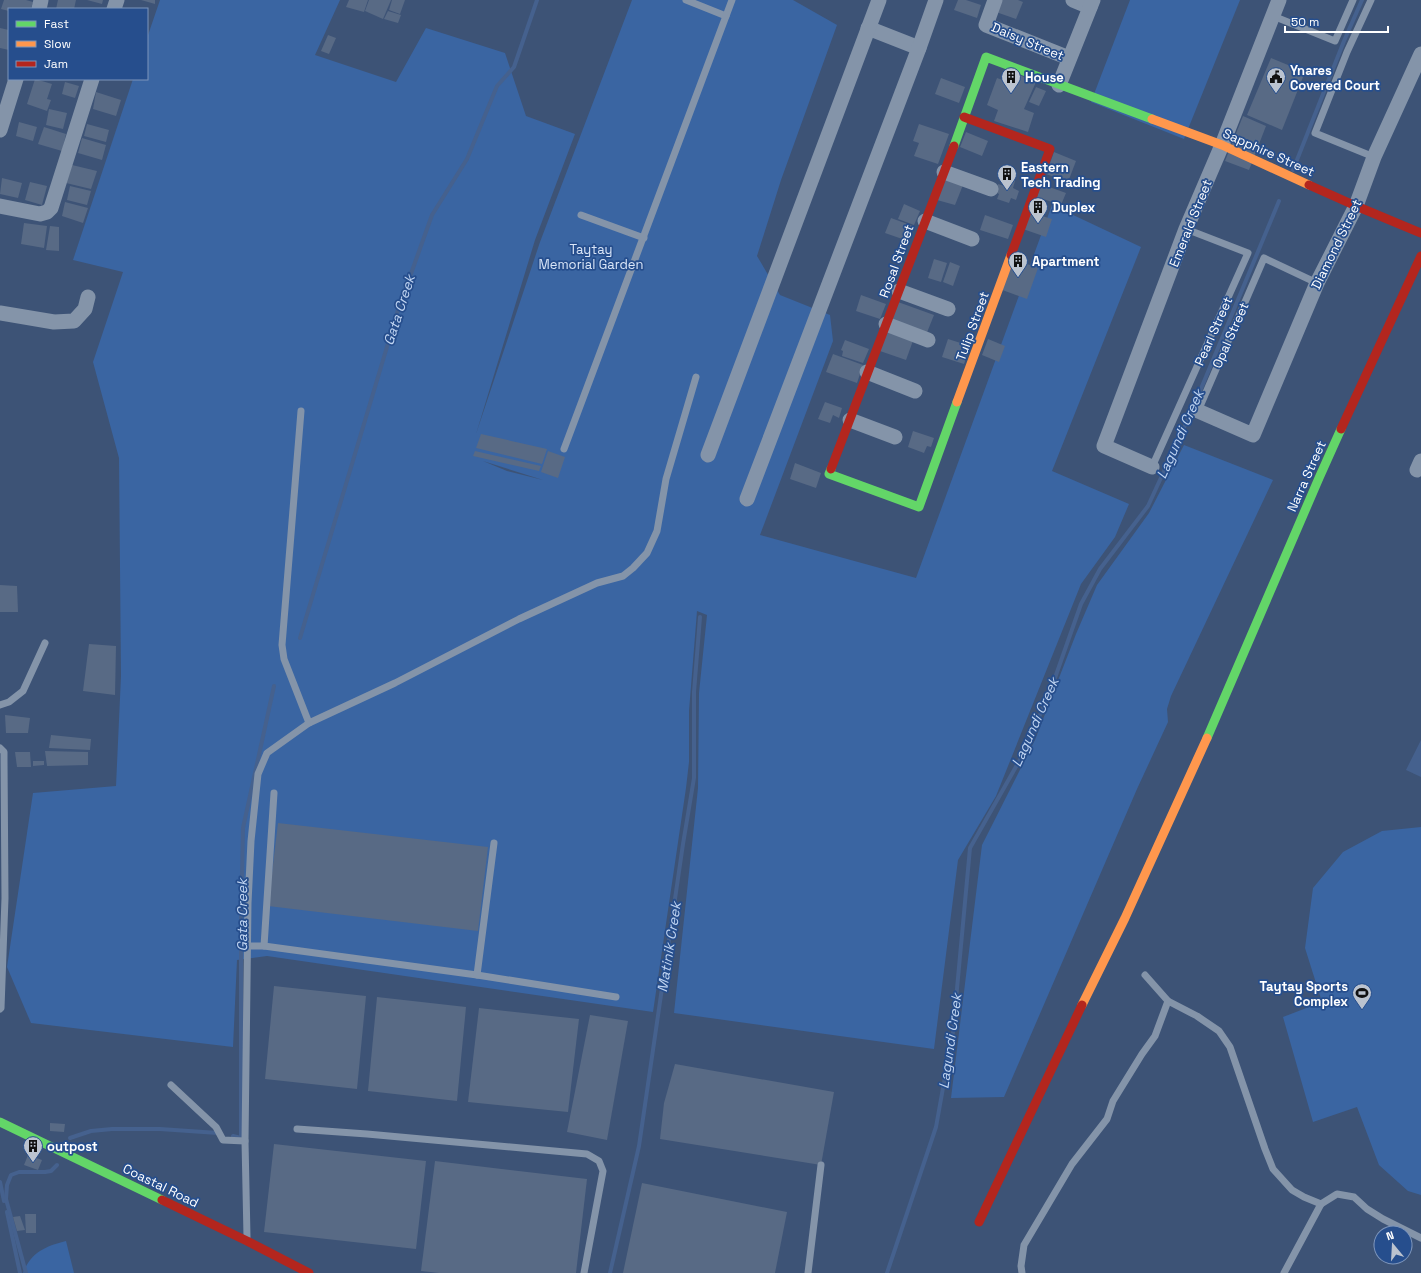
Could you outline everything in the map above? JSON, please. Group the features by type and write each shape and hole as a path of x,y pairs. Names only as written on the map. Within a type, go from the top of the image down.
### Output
{"street":[{"path":"708,455 879,0"},
{"path":"747,499 936,0"},
{"name":"Daisy Street","path":"995,0 986,25 1070,58"},
{"path":"1059,85 1092,4 1073,0"},
{"name":"Emerald Street","path":"1104,446 1186,229 1222,145 1279,0"},
{"path":"868,28 919,48"},
{"name":"Diamond Street","path":"1253,435 1317,284 1356,206 1374,157 1421,54"},
{"name":"Sapphire Street","path":"986,57 1222,145 1356,206 1421,233"},
{"name":"Rosal Street","path":"829,474 944,172 986,57"},
{"path":"0,130 16,80"},
{"path":"0,206 40,214 51,208 92,80"},
{"name":"Tulip Street","path":"829,474 919,507 1050,149 964,117"},
{"path":"944,172 991,189"},
{"path":"925,221 972,239"},
{"name":"Narra Street","path":"979,1222 1128,912 1220,708 1318,478 1420,259"},
{"path":"899,291 948,309"},
{"path":"0,313 54,322 74,321 85,309 88,297"},
{"path":"886,324 928,340"},
{"path":"867,372 915,391"},
{"name":"Opal Street","path":"1198,411 1253,435"},
{"path":"850,420 895,437"},
{"name":"Pearl Street","path":"1104,446 1152,466"},
{"name":"Coastal Road","path":"0,1122 248,1241 285,1264 309,1273"}],"lane":[{"path":"686,0 726,16"},
{"path":"564,449 732,0"},
{"path":"1273,16 1335,41 1353,0"},
{"path":"1371,0 1347,52 1315,133 1374,157"},
{"path":"581,215 644,238"},
{"name":"Pearl Street","path":"1152,466 1248,253 1186,229"},
{"name":"Opal Street","path":"1198,411 1264,258 1317,284"},
{"path":"248,1241 245,1141 246,946 251,841 258,774 267,753 309,723 395,683 519,619 597,583 623,576 633,568 647,553 657,531 666,479 696,377"},
{"path":"301,411 282,646 284,660 309,723"},
{"path":"0,705 9,702 23,691 45,643"},
{"path":"0,748 4,752 5,898 0,1009"},
{"path":"264,946 274,793"},
{"path":"477,975 494,843"},
{"path":"246,946 264,946 477,975 616,997"},
{"path":"1145,975 1168,1001 1197,1016 1219,1031 1230,1047 1272,1169 1292,1190 1321,1204"},
{"path":"1022,1273 1021,1266 1024,1245 1072,1164 1107,1119 1114,1101 1142,1054 1155,1036 1168,1001"},
{"path":"171,1085 216,1127 223,1140 245,1141"},
{"path":"297,1129 587,1154 599,1161 603,1171 584,1273"},
{"path":"808,1273 821,1165"},
{"path":"1284,1273 1321,1204 1337,1194 1354,1197 1367,1209 1383,1219 1421,1238"}],"green space":[{"name":"Taytay Memorial Garden","path":"160,0 340,0 315,55 396,82 426,28 505,53 526,116 575,134 535,240 476,434 540,242 632,0 793,0 837,25 781,180 757,256 780,295 830,315 833,341 760,535 916,578 1052,205 1141,247 1052,471 1129,504 1115,537 1081,584 996,796 958,860 934,1049 674,1013 698,788 699,693 707,615 697,611 689,711 689,762 653,1012 267,956 237,960 233,1047 31,1023 7,967 33,793 116,786 121,676 119,458 93,362 123,272 73,260 133,80 148,80 148,35","holes":["483,461 543,480 507,471"]},
{"path":"1130,0 1240,0 1184,139 1091,102"},
{"path":"1184,445 1273,480 1171,696 1167,709 1168,722 1137,789 1004,1097 951,1098 982,845 1035,740 1076,634 1097,585 1149,513"},
{"name":"Taytay Sports Complex","path":"1421,827 1421,1195 1408,1191 1379,1165 1357,1107 1313,1122 1283,1017 1322,1002 1305,948 1313,888 1343,852 1382,831"},
{"path":"66,1241 74,1273 23,1273 30,1260 40,1251 52,1245"}],"shaded area":[{"path":"1421,740 1421,777 1406,770"}],"building":[{"path":"4,0 26,0 33,2 31,8 8,8 8,11 1,9"},
{"path":"58,0 76,0 74,8 56,8"},
{"path":"87,0 103,0 102,4"},
{"path":"141,0 155,0 155,4"},
{"path":"349,0 368,0 364,12 346,7"},
{"path":"369,0 391,0 383,19 365,11"},
{"path":"392,0 405,0 400,14 389,10"},
{"path":"958,0 966,0 981,5 977,18 954,10"},
{"path":"1001,0 1018,0 1023,2 1016,19 996,12"},
{"path":"388,11 401,15 398,23 384,19"},
{"path":"0,28 8,30 8,50 0,48"},
{"path":"328,35 336,38 329,54 321,51"},
{"name":"Ynares Covered Court","path":"1271,58 1305,72 1282,130 1247,115"},
{"name":"House","path":"1015,73 1036,82 1024,109 1034,113 1028,132 994,121 998,110 987,105 997,78 1011,83"},
{"path":"941,78 965,87 959,103 935,94"},
{"path":"35,80 52,84 47,99 51,100 47,111 27,104"},
{"path":"65,82 79,86 75,98 62,94"},
{"name":"House","path":"1036,87 1046,91 1039,106 1029,102"},
{"path":"96,92 121,100 116,116 93,109"},
{"path":"49,109 67,113 63,129 46,125"},
{"path":"1243,116 1266,126 1249,170 1225,161"},
{"path":"19,122 37,127 33,141 16,136"},
{"path":"87,124 109,130 106,142 84,136"},
{"path":"919,124 949,134 938,164 914,156 919,143 913,141"},
{"path":"44,127 66,134 62,151 38,144"},
{"path":"966,132 988,141 982,156 960,147"},
{"path":"82,138 106,145 102,160 78,153"},
{"path":"1054,152 1076,161 1068,182 1046,174"},
{"path":"72,165 97,171 91,189 66,183"},
{"path":"2,178 22,183 18,198 0,194"},
{"path":"944,178 963,185 955,205 937,200"},
{"name":"Eastern Tech Trading","path":"1008,178 1015,181 1013,188 1019,191 1016,200 1011,198 1009,203 997,199 999,194 995,192 998,184 1005,186"},
{"path":"30,182 47,186 42,205 25,200"},
{"path":"1041,184 1066,193 1061,205 1037,197"},
{"path":"70,186 91,191 87,205 67,200"},
{"path":"65,202 88,208 83,223 62,216"},
{"path":"904,204 920,211 914,225 898,219"},
{"name":"Duplex","path":"1029,212 1052,219 1046,237 1023,229"},
{"path":"985,215 1013,225 1008,239 980,230"},
{"path":"891,218 913,226 908,241 885,233"},
{"path":"24,223 47,226 44,248 21,244"},
{"path":"50,226 59,227 59,251 46,250"},
{"name":"Apartment","path":"1009,257 1038,268 1027,299 997,288"},
{"path":"934,259 947,263 941,282 928,278"},
{"path":"950,262 960,266 953,286 943,282"},
{"path":"861,295 886,304 880,319 856,311"},
{"path":"898,302 934,315 926,335 890,322"},
{"path":"888,329 914,338 906,360 880,351"},
{"path":"948,339 970,346 964,364 942,357"},
{"path":"988,339 1005,346 999,362 982,355"},
{"path":"845,340 869,349 863,363 842,356 843,351 841,350"},
{"path":"833,354 863,365 857,383 826,372"},
{"path":"825,402 842,408 839,418 833,415 830,423 818,419"},
{"path":"913,431 934,438 931,447 927,446 924,453 908,447"},
{"path":"481,434 547,449 542,464 476,448"},
{"path":"475,451 541,466 539,471 473,456"},
{"path":"548,451 565,457 558,478 541,472"},
{"path":"795,463 821,473 816,488 790,479"},
{"path":"0,585 17,586 18,612 0,612"},
{"path":"89,644 116,646 115,695 83,691"},
{"path":"5,715 30,718 28,733 6,733"},
{"path":"51,735 91,739 90,750 49,748"},
{"path":"45,751 88,752 88,765 47,766"},
{"path":"15,752 30,752 31,767 17,767"},
{"path":"33,761 44,761 44,765 33,766"},
{"path":"278,823 488,847 478,931 268,906"},
{"path":"274,986 366,996 357,1089 265,1079"},
{"path":"377,997 466,1007 457,1101 368,1091"},
{"path":"479,1008 579,1019 568,1112 468,1102"},
{"path":"590,1015 628,1021 607,1140 567,1132"},
{"path":"675,1064 834,1092 821,1165 660,1139 664,1103"},
{"path":"50,1123 65,1124 64,1132 50,1131"},
{"path":"274,1144 426,1161 416,1249 264,1232"},
{"name":"outpost","path":"28,1155 42,1160 38,1170 24,1165"},
{"path":"435,1161 587,1179 576,1273 439,1273 421,1271"},
{"path":"642,1183 787,1212 775,1273 623,1273"},
{"path":"25,1214 36,1214 36,1233 26,1233"},
{"path":"20,1216 25,1230 17,1231 13,1217"}],"waterway":[{"name":"Gata Creek","path":"300,638 398,310 432,215 467,159 497,86 514,67 537,0"},
{"name":"Lagundi Creek","path":"1293,170 1344,41 1362,0"},
{"name":"Lagundi Creek","path":"887,1273 936,1127 953,1032 970,848 1022,756 1050,692 1081,604 1100,569 1148,506 1193,408 1279,201"},
{"name":"Matinik Creek","path":"610,1273 639,1146 694,778 694,692 700,617"},
{"name":"Gata Creek","path":"233,1136 241,1138 241,924 243,828 274,686"},
{"name":"Gata Creek","path":"70,1138 91,1131 112,1129 160,1129 218,1133"},
{"name":"Gata Creek","path":"26,1273 6,1199 7,1185 11,1175 19,1172 51,1171 57,1165"},
{"path":"0,1182 4,1201"},
{"path":"7,1212 20,1273"}],"traffic: fast":[{"path":"954,146 986,57 1152,119"},
{"path":"831,469 829,474 919,507 957,402"},
{"path":"1207,738 1341,429"},
{"path":"0,1122 162,1200"}],"traffic: slow":[{"path":"1152,119 1222,145 1309,185"},
{"path":"957,402 1011,255"},
{"path":"1082,1005 1125,918 1207,738"}],"traffic: jam":[{"path":"964,117 1050,149 1011,255"},
{"path":"831,469 954,146"},
{"path":"1309,185 1421,233"},
{"path":"1341,429 1421,256"},
{"path":"979,1222 1082,1005"},
{"path":"162,1200 309,1273"}],"place":[{"name":"House","path":"1011,94"},
{"name":"Ynares Covered Court","path":"1276,94"},
{"name":"Eastern Tech Trading","path":"1007,191"},
{"name":"Duplex","path":"1038,224"},
{"name":"Apartment","path":"1018,278"},
{"name":"Taytay Sports Complex","path":"1362,1010"},
{"name":"outpost","path":"33,1163"}]}
